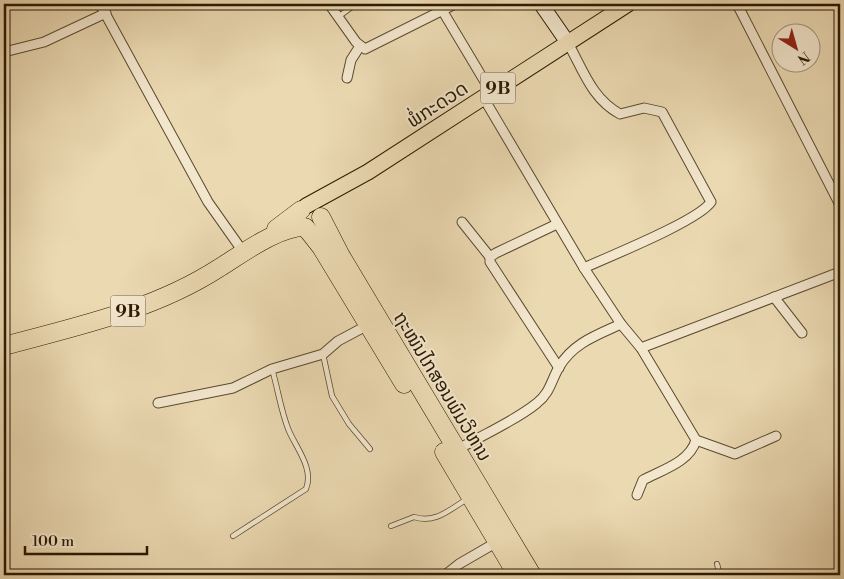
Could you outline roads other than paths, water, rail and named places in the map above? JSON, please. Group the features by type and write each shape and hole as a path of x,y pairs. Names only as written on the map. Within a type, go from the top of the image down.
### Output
{"highway":[{"path":"304,218 316,226 321,217"},
{"name":"ຖະໜົນໄກສອນພົມວິຫານ","path":"321,217 470,497 517,575"},
{"name":"9B","path":"4,346 111,317 191,285 304,218"},
{"name":"ຖະໜົນໄກສອນພົມວິຫານ","path":"304,218 368,326 457,450 532,575"}],"main road":[{"name":"ພໍ່ກະດວດ","path":"368,172 628,4"},
{"name":"9B","path":"321,217 341,194 368,172"},
{"name":"9B","path":"304,218 368,172"}],"street":[{"path":"100,4 208,202 244,253"},
{"path":"329,4 360,46 365,49 455,4"},
{"path":"541,4 568,43 598,98 609,108 620,114 644,108 662,112 712,202 708,207 681,223 584,268"},
{"path":"737,4 840,205"},
{"path":"442,10 557,224 621,324 641,348 696,440 735,454 776,436"},
{"path":"4,52 44,42 106,13"},
{"path":"347,78 351,60 360,46"},
{"path":"462,222 490,257 490,262 559,368"},
{"path":"490,257 557,224"},
{"path":"641,348 840,272"},
{"path":"774,296 802,333"},
{"path":"457,450 537,404 549,391 559,368 569,354 584,341 621,324"},
{"path":"158,403 233,388 272,370 323,354 338,341 368,326"},
{"path":"637,495 643,480 683,460 693,449 696,440"},
{"path":"445,575 459,564 497,542"}],"lane":[{"path":"338,17 356,4"},
{"path":"323,354 332,396 349,424 370,449"},
{"path":"233,536 306,490 308,483 303,456 289,430 272,370"},
{"path":"391,526 414,517 425,520 436,519 470,497"},
{"path":"717,564 720,575"}]}
